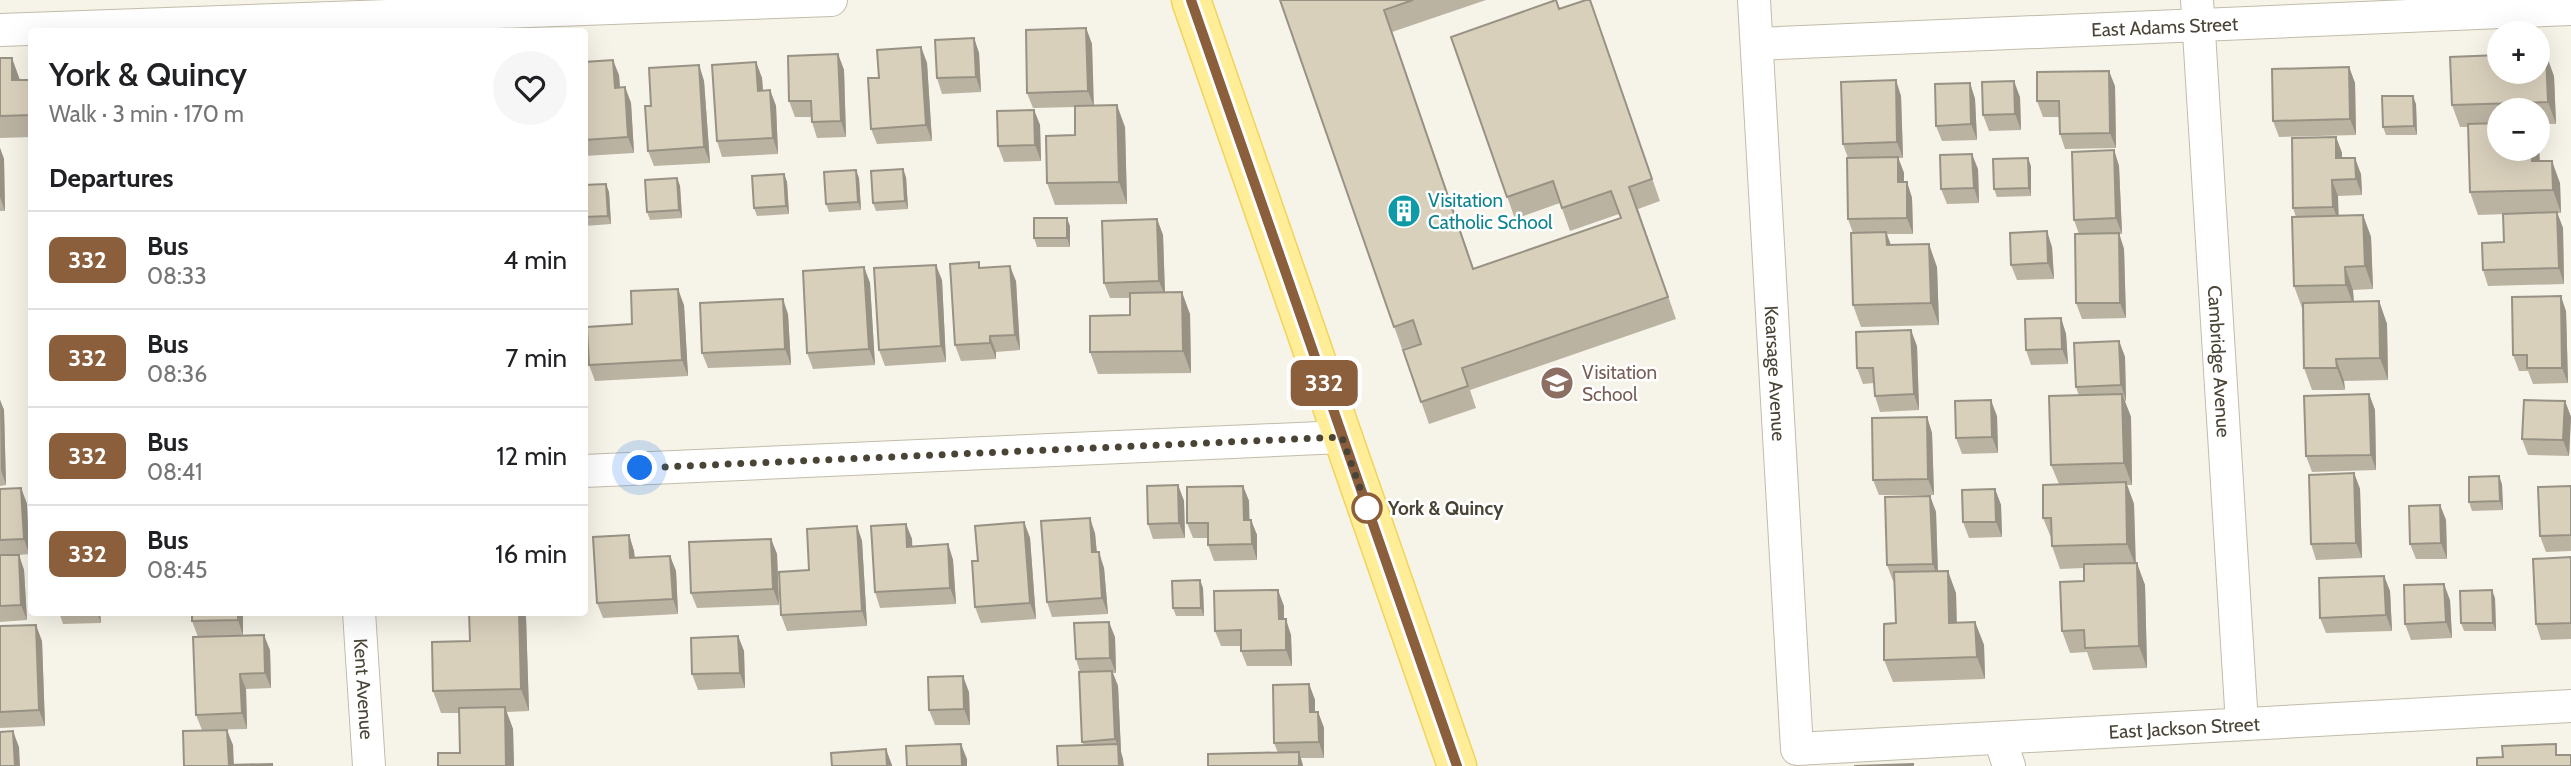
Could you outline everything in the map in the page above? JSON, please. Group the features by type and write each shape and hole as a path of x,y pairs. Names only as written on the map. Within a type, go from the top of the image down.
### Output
{"main road":[{"path":"1191,0 1457,766"}],"street":[{"path":"50,28 831,0"},
{"name":"Kearsage Avenue","path":"1754,0 1797,749"},
{"name":"East Adams Street","path":"1757,44 2198,12 2571,9"},
{"name":"Cambridge Avenue","path":"2198,12 2242,724"},
{"path":"0,30 28,29"},
{"path":"588,471 1342,437"},
{"name":"Kent Avenue","path":"359,616 369,766"},
{"name":"East Jackson Street","path":"1797,749 2005,752 2242,724 2571,706"}],"building":[{"name":"Visitation Catholic School","path":"1280,0 1413,0 1384,10 1473,269 1621,218 1611,191 1562,208 1553,181 1507,197 1451,37 1556,0 1559,9 1590,0 1652,179 1629,187 1668,297 1462,368 1468,386 1421,402 1403,350 1421,344 1413,320 1394,327"},
{"path":"1086,28 1088,91 1027,93 1026,30"},
{"path":"974,38 976,77 937,78 935,40"},
{"path":"921,47 926,125 871,129 868,78 879,78 877,50"},
{"path":"838,54 841,121 812,122 811,101 789,101 788,56"},
{"path":"2487,55 2487,84 2547,84 2548,98 2487,98 2487,104 2452,105 2450,57"},
{"path":"0,58 12,58 12,80 28,80 28,115 0,116"},
{"path":"613,60 615,88 625,87 628,137 588,140 588,62"},
{"path":"756,62 758,91 770,90 773,138 717,141 712,65"},
{"path":"699,65 704,147 648,151 645,106 651,106 649,68"},
{"path":"2349,67 2350,119 2273,121 2272,69"},
{"path":"2109,71 2110,133 2060,134 2059,101 2037,101 2037,72"},
{"path":"1896,80 1897,142 1843,144 1841,82"},
{"path":"2014,81 2015,114 1983,115 1982,82"},
{"path":"1970,83 1971,124 1936,126 1935,84"},
{"path":"2382,96 2413,96 2414,126 2383,127"},
{"path":"1117,105 1119,182 1047,183 1046,136 1075,135 1075,106"},
{"path":"1034,110 1035,145 998,146 997,111"},
{"path":"2487,123 2487,161 2552,161 2553,190 2470,192 2468,124"},
{"path":"2336,137 2336,158 2355,158 2356,179 2332,180 2333,207 2293,208 2292,138"},
{"path":"2114,150 2116,218 2074,220 2072,152"},
{"path":"1972,154 1974,188 1941,189 1940,155"},
{"path":"1898,157 1898,182 1907,182 1907,218 1848,219 1847,158"},
{"path":"2028,158 2029,188 1994,189 1993,159"},
{"path":"903,169 905,201 873,203 871,171"},
{"path":"856,170 858,202 826,204 824,172"},
{"path":"784,174 786,206 754,208 752,176"},
{"path":"677,178 679,210 647,212 645,180"},
{"path":"606,184 608,216 588,217 588,185"},
{"path":"2557,212 2559,268 2483,270 2482,243 2504,242 2503,214"},
{"path":"2363,215 2365,266 2345,267 2346,285 2294,286 2292,217"},
{"path":"1034,218 1067,218 1067,238 1034,238"},
{"path":"1157,219 1159,281 1104,283 1102,221"},
{"path":"2047,231 2048,263 2011,265 2010,233"},
{"path":"1886,232 1887,245 1929,244 1931,303 1853,305 1851,233"},
{"path":"2119,233 2120,303 2076,303 2075,234"},
{"path":"979,262 979,268 1010,266 1015,335 990,336 990,343 955,345 950,264"},
{"path":"936,265 941,346 879,350 874,268"},
{"path":"864,267 869,349 807,353 803,271"},
{"path":"678,289 682,360 589,365 588,327 632,324 631,291"},
{"path":"1182,292 1183,351 1090,352 1090,316 1130,315 1130,293"},
{"path":"2561,296 2562,368 2527,368 2527,355 2513,355 2512,297"},
{"path":"783,299 785,349 702,353 700,303"},
{"path":"2379,301 2380,358 2336,359 2337,368 2304,368 2303,303"},
{"path":"2061,318 2062,349 2026,350 2025,319"},
{"path":"1911,330 1914,394 1875,396 1873,368 1857,368 1856,332"},
{"path":"2119,341 2121,385 2076,387 2074,343"},
{"path":"2122,394 2124,463 2051,465 2049,396"},
{"path":"2369,394 2371,455 2306,456 2304,396"},
{"path":"1991,400 1992,437 1956,438 1955,401"},
{"path":"2524,400 2565,401 2563,440 2522,439"},
{"path":"1927,417 1928,479 1873,480 1872,418"},
{"path":"2354,473 2356,543 2311,544 2309,475"},
{"path":"2499,476 2500,501 2469,502 2469,477"},
{"path":"2126,482 2127,544 2052,546 2051,518 2043,518 2043,485"},
{"path":"1178,485 1179,523 1148,524 1147,486"},
{"path":"1243,486 1244,520 1251,520 1252,544 1208,545 1208,523 1187,523 1187,487"},
{"path":"2571,486 2571,535 2540,536 2538,487"},
{"path":"21,488 24,539 0,540 0,489"},
{"path":"1995,489 1996,522 1963,522 1962,490"},
{"path":"1930,496 1933,564 1887,565 1885,497"},
{"path":"2440,505 2441,543 2410,544 2409,506"},
{"path":"1090,518 1092,552 1099,552 1102,598 1047,602 1041,521"},
{"path":"1024,522 1030,603 975,607 972,561 978,561 975,526"},
{"path":"906,524 907,547 948,544 950,588 875,592 871,526"},
{"path":"857,526 862,611 781,615 779,572 809,570 807,529"},
{"path":"629,535 630,558 670,556 673,599 597,603 593,537"},
{"path":"771,539 773,589 691,593 689,542"},
{"path":"0,555 19,555 21,605 0,606"},
{"path":"2571,557 2571,623 2536,624 2533,559"},
{"path":"2137,563 2139,646 2085,648 2084,630 2062,631 2060,582 2084,581 2084,564"},
{"path":"1948,571 1949,623 1975,622 1977,657 1884,660 1884,624 1896,623 1894,572"},
{"path":"2384,576 2386,615 2320,618 2319,578"},
{"path":"1200,580 1201,608 1173,608 1172,581"},
{"path":"2444,584 2446,622 2405,624 2404,585"},
{"path":"1278,590 1279,619 1286,619 1286,650 1241,651 1241,630 1215,631 1214,591"},
{"path":"2492,590 2493,623 2461,623 2460,591"},
{"path":"192,616 238,616 238,620 192,621"},
{"path":"469,616 519,616 521,689 433,691 432,642 470,641"},
{"path":"1109,622 1110,658 1076,659 1074,623"},
{"path":"36,625 39,710 0,712 0,626"},
{"path":"264,635 265,673 240,674 242,713 196,715 193,637"},
{"path":"738,636 740,673 692,674 691,638"},
{"path":"1112,671 1115,739 1082,742 1079,672"},
{"path":"963,676 964,709 929,710 928,677"},
{"path":"1309,684 1310,712 1318,712 1319,742 1274,743 1273,685"},
{"path":"505,707 506,766 438,766 438,753 460,753 459,708"},
{"path":"227,730 229,765 272,766 184,766 183,731"},
{"path":"13,731 15,766 0,766 0,732"},
{"path":"961,744 962,766 907,766 906,746"},
{"path":"1118,744 1119,766 1058,766 1057,746"},
{"path":"2556,744 2556,755 2571,755 2571,766 2477,766 2477,758 2503,757 2502,746"},
{"path":"886,749 887,766 832,766 831,753"},
{"path":"1299,752 1299,766 1208,766 1208,754"},
{"path":"1913,764 1913,766 1854,766"}],"bus line":[{"name":"332","path":"1191,0 1457,766"}],"place":[{"name":"Visitation Catholic School","path":"1404,211"},
{"name":"Visitation School","path":"1557,383"},
{"name":"York & Quincy","path":"1367,508"}],"route":[{"path":"640,468 1342,437 1367,508"}]}
